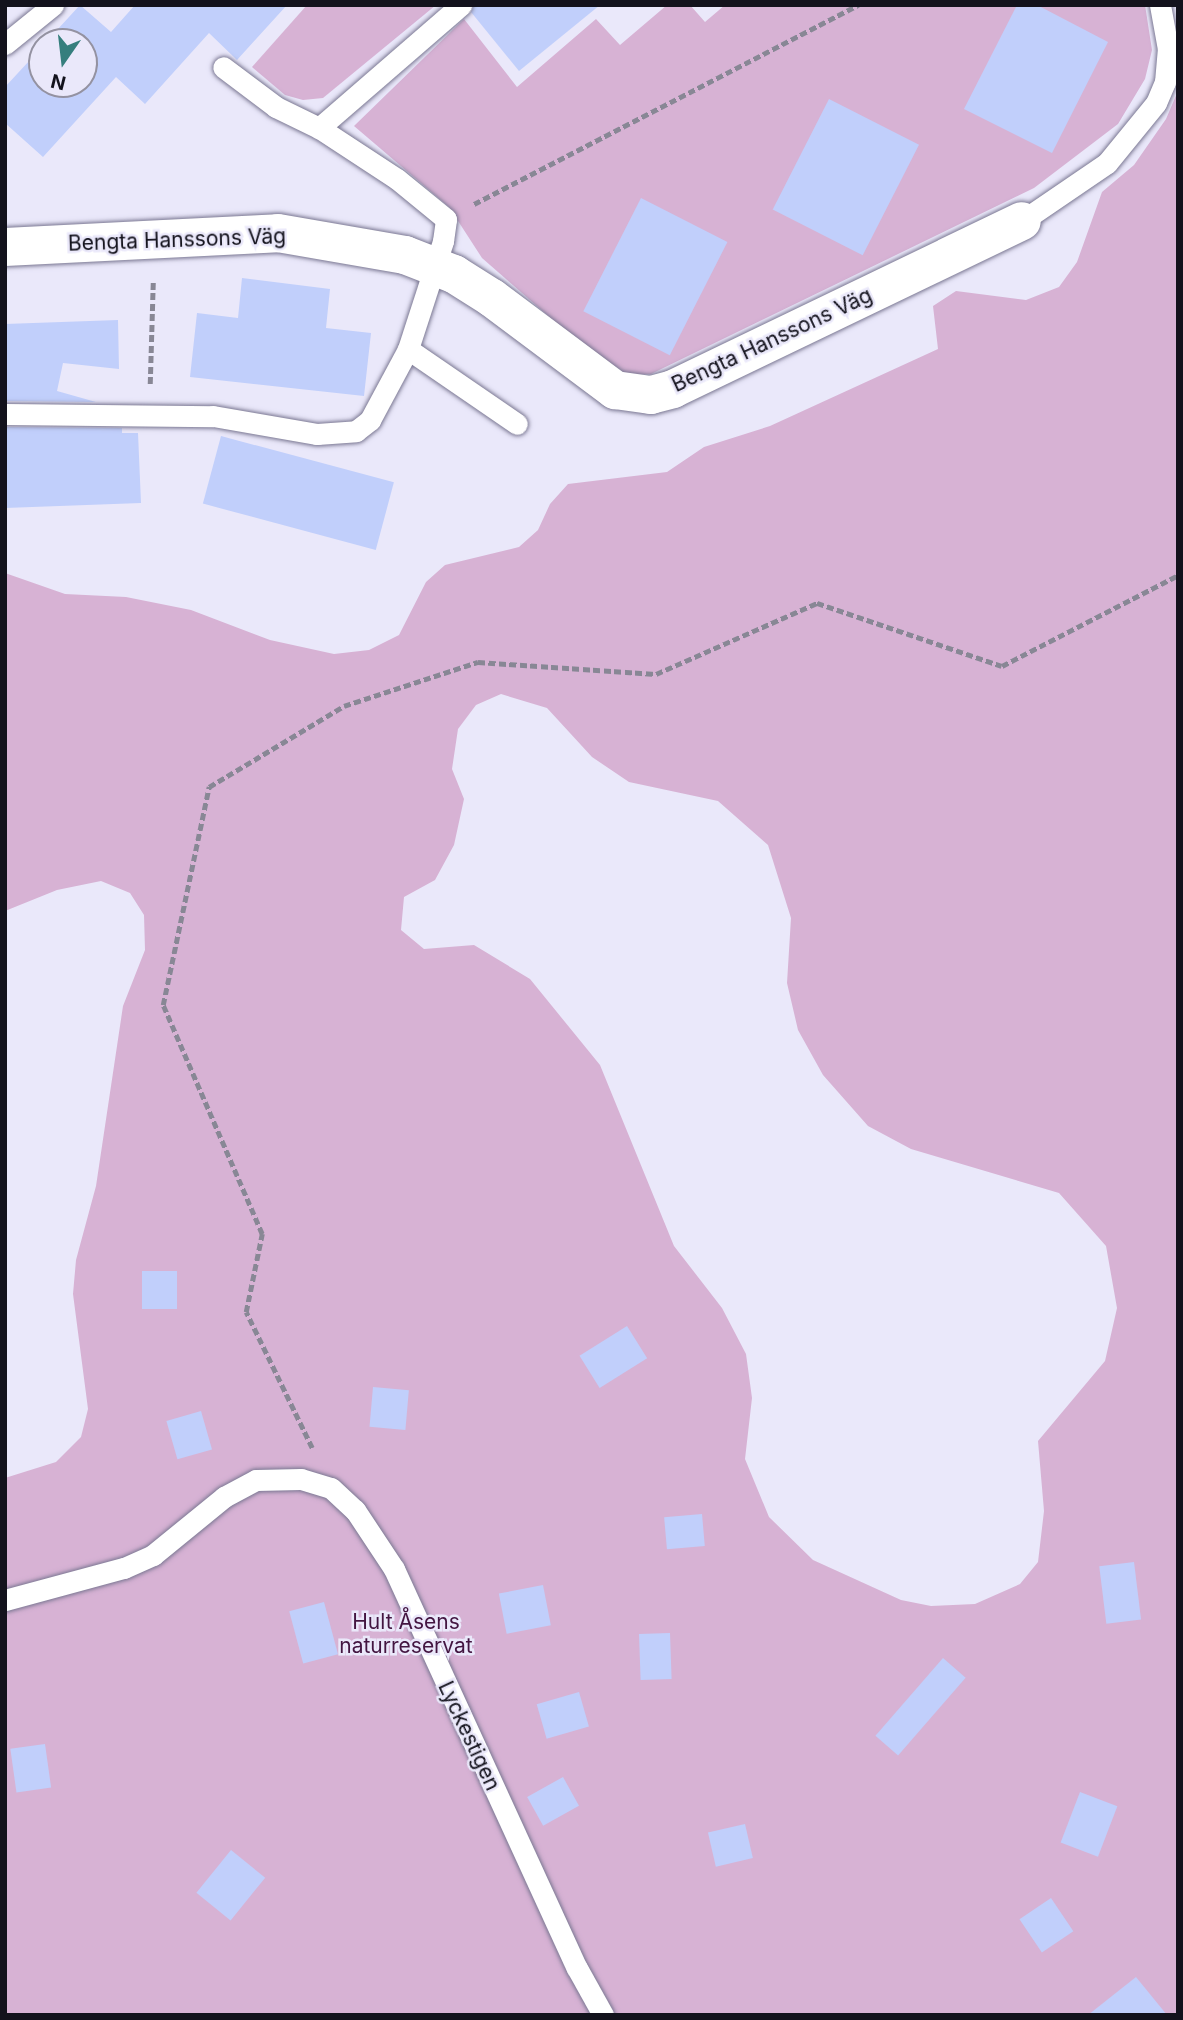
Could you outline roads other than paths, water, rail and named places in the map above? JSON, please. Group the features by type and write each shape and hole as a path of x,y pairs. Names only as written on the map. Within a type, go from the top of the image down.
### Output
{"street":[{"name":"Bengta Hanssons Väg","path":"5,247 278,233 333,240 435,266 492,298 615,390 651,394 673,389 1022,221"}],"lane":[{"path":"5,44 53,5"},
{"path":"319,128 461,5"},
{"path":"1022,221 1107,163 1156,103 1165,82 1168,49 1160,5"},
{"path":"5,414 150,413 213,416 317,434 356,431 370,420 408,349 435,266 446,219 397,179 319,128 276,107 223,67"},
{"path":"408,349 517,424"},
{"name":"Lyckestigen","path":"5,1600 124,1567 153,1555 224,1497 256,1480 301,1479 331,1488 355,1510 394,1569 576,1968 603,2015"}],"park label":[{"name":"Hult Åsens naturreservat","path":"406,1634"}]}
